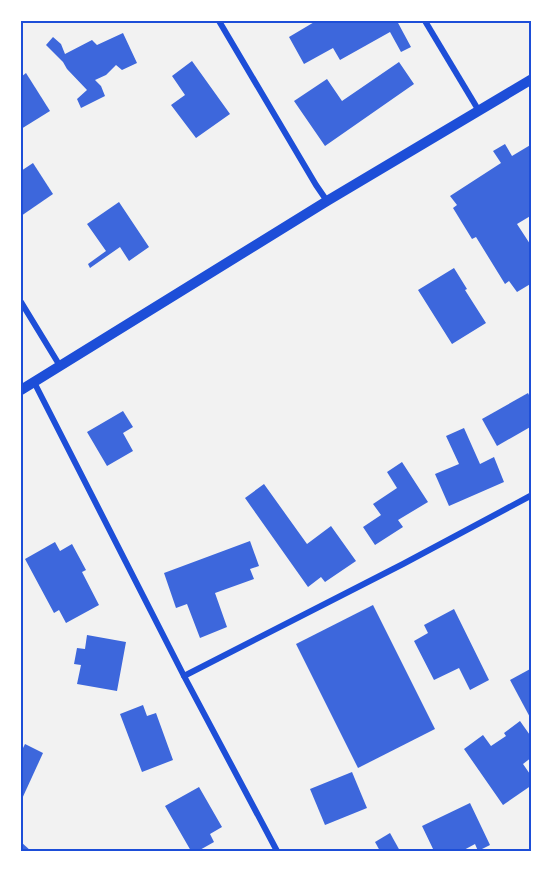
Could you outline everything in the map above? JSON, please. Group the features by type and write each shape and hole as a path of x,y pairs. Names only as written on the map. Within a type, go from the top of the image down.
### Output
{"street":[{"path":"219,21 315,185 327,201"},
{"path":"425,21 478,111"},
{"path":"21,390 327,201 532,79"},
{"path":"21,302 60,366"},
{"path":"34,382 184,676 277,851"},
{"path":"184,676 532,495"}],"building":[{"path":"316,21 397,21 411,47 401,52 390,32 340,60 333,48 304,64 289,37"},
{"path":"123,33 137,63 122,70 116,65 106,75 95,80 101,86 105,96 81,108 77,99 87,90 46,45 53,37 61,44 65,54 92,40 97,45"},
{"path":"192,61 230,114 196,138 171,105 185,95 172,76"},
{"path":"399,62 414,84 325,146 294,101 327,79 342,101"},
{"path":"26,73 50,111 21,129 21,77"},
{"path":"505,144 512,156 532,144 532,215 517,224 532,247 532,283 517,292 509,281 505,284 476,237 472,239 453,208 457,205 450,196 501,163 493,151"},
{"path":"33,163 53,194 21,216 21,171"},
{"path":"119,202 149,247 129,261 120,247 90,268 88,264 106,251 87,224"},
{"path":"454,268 486,323 452,344 418,290"},
{"path":"528,393 532,401 532,426 497,446 482,419"},
{"path":"123,411 133,427 123,433 133,451 107,466 87,432"},
{"path":"464,428 480,464 494,457 504,482 449,506 435,474 459,464 446,436"},
{"path":"402,462 428,502 398,520 403,527 375,545 363,527 381,515 373,504 397,488 387,472"},
{"path":"264,484 307,544 331,526 356,561 325,582 321,577 308,587 245,498"},
{"path":"250,541 259,566 250,569 254,579 215,593 227,627 200,638 187,604 176,608 164,573"},
{"path":"55,542 60,551 72,544 86,570 82,572 99,605 66,623 59,610 54,613 25,559"},
{"path":"373,605 435,729 358,768 296,644"},
{"path":"454,609 489,680 470,690 459,668 434,680 414,641 428,633 424,625"},
{"path":"87,635 126,642 117,691 77,684 81,665 74,664 77,648 85,649"},
{"path":"532,668 532,721 510,680"},
{"path":"143,705 147,716 156,713 173,760 142,772 120,714"},
{"path":"520,721 532,738 532,757 523,764 532,777 532,785 503,805 464,749 483,735 491,746 506,736 504,733"},
{"path":"25,744 43,753 21,801 21,752"},
{"path":"352,772 367,808 325,825 310,789"},
{"path":"199,787 222,827 210,834 214,842 198,851 191,851 165,806"},
{"path":"470,803 490,845 478,851 475,844 462,851 434,851 422,826"},
{"path":"390,833 400,851 380,851 375,842"},
{"path":"21,842 31,851 21,851"}]}
